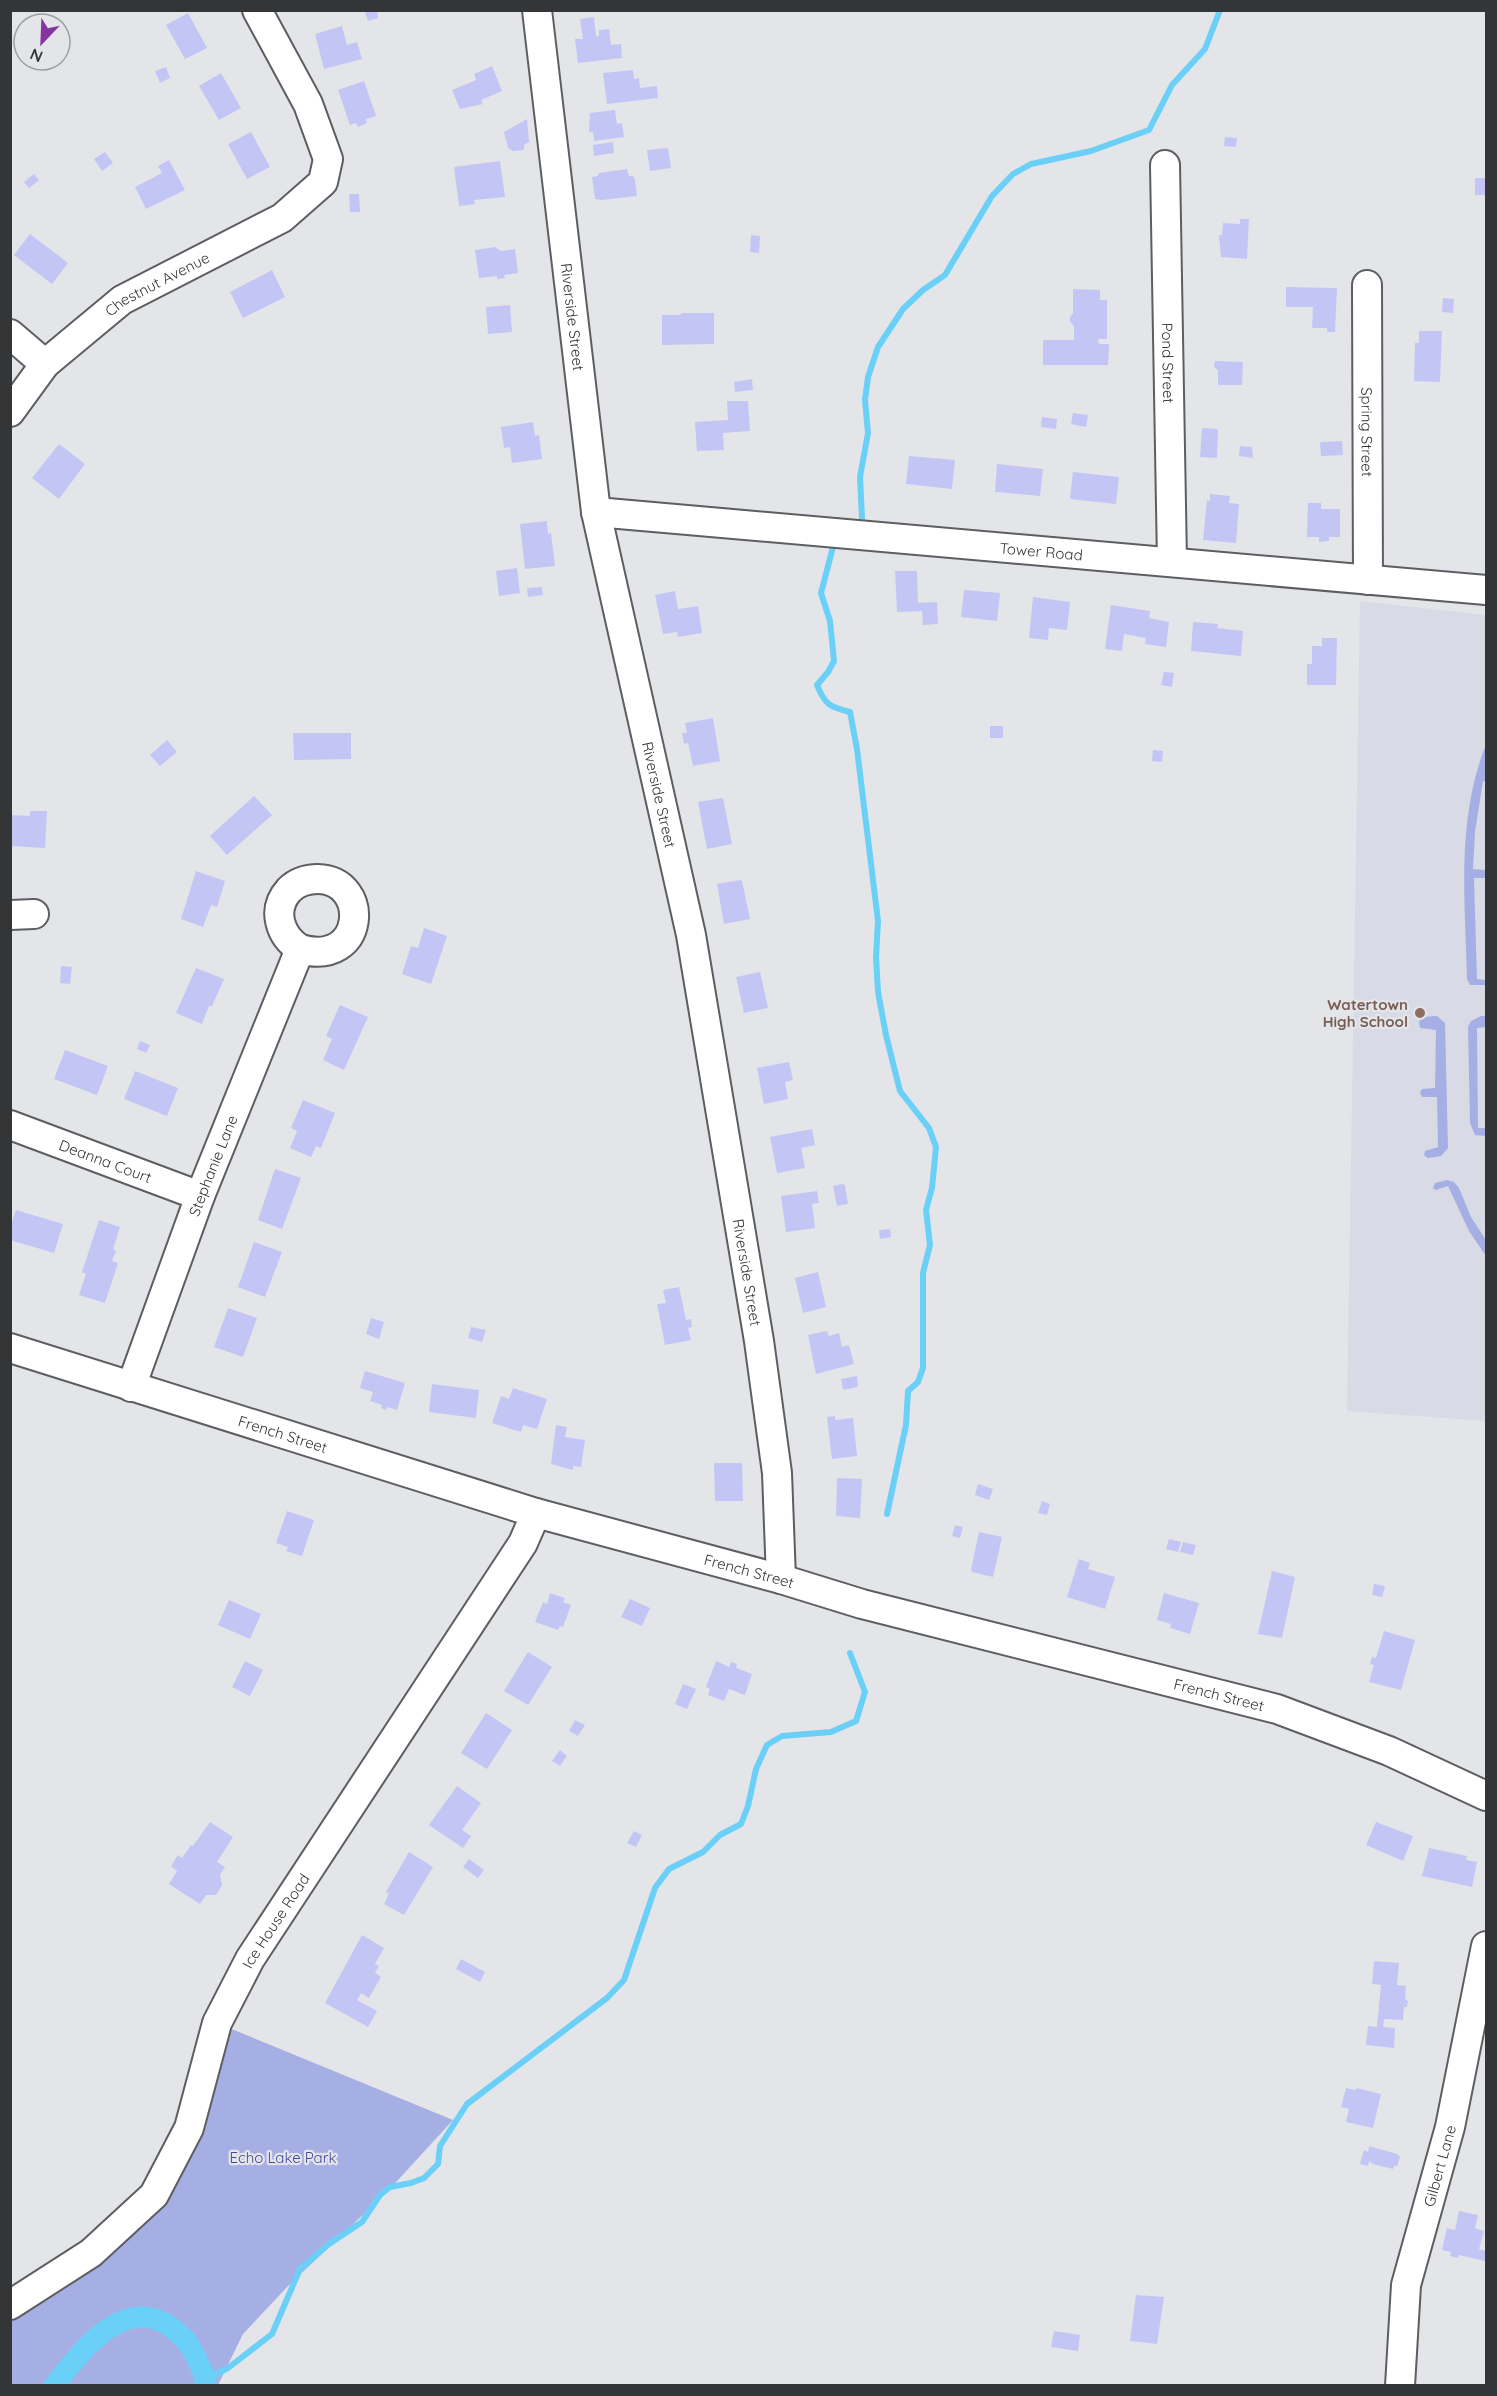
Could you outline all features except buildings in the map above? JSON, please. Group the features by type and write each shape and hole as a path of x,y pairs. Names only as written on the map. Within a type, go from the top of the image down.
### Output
{"street":[{"name":"Chestnut Avenue","path":"10,412 45,364 122,300 282,218 323,182 328,159 308,104 257,10"},
{"name":"Riverside Street","path":"537,10 596,512 691,935 761,1352 777,1473 781,1578"},
{"name":"Pond Street","path":"1165,165 1172,562"},
{"name":"Spring Street","path":"1367,285 1368,580"},
{"path":"10,334 45,364"},
{"name":"Tower Road","path":"596,512 1486,590"},
{"name":"Stephanie Lane","path":"131,1387 200,1196 300,949"},
{"name":"Deanna Court","path":"10,1125 200,1196"},
{"name":"French Street","path":"10,1348 537,1513 781,1578 862,1604 1277,1709 1389,1751 1486,1796"},
{"name":"Ice House Road","path":"10,2305 91,2253 154,2195 189,2128 217,2023 249,1959 523,1543 537,1513"},
{"name":"Gilbert Lane","path":"1400,2385 1406,2285 1450,2127 1486,1946"}],"shaded area":[{"name":"Watertown High School","path":"1360,601 1486,615 1486,1421 1347,1411"}],"green space":[{"path":"1486,744 1486,781 1483,781 1475,832 1473,869 1486,870 1486,878 1474,878 1477,979 1486,980 1486,985 1470,985 1467,979 1464,860 1470,802 1476,773"},
{"path":"1437,1016 1445,1023 1448,1148 1441,1156 1428,1158 1424,1155 1425,1151 1438,1147 1437,1097 1422,1097 1420,1092 1422,1089 1435,1088 1436,1030 1420,1028 1419,1022 1422,1017"},
{"path":"1486,1016 1486,1027 1477,1028 1478,1128 1486,1128 1486,1136 1475,1135 1470,1123 1468,1027 1471,1021"},
{"path":"1447,1180 1454,1182 1459,1188 1471,1217 1486,1240 1486,1256 1469,1231 1448,1186 1436,1190 1433,1188 1435,1183"},
{"name":"Echo Lake Park","path":"217,2023 453,2120 387,2192 288,2286 243,2334 218,2385 11,2386 11,2305 154,2195"}],"waterway":[{"path":"862,518 860,477 868,433 865,400 868,377 878,347 903,309 923,290 945,275 992,196 1013,174 1031,164 1091,151 1149,130 1172,85 1205,49 1220,10"},
{"path":"833,547 821,593 830,621 834,661 817,685 829,704 850,712 857,749 878,921 876,957 878,992 886,1035 900,1091 929,1128 936,1147 932,1188 926,1210 930,1245 923,1273 923,1368 918,1382 908,1391 906,1425 887,1514"},
{"path":"193,2386 228,2368 272,2334 300,2269 329,2244 362,2222 380,2195 390,2187 424,2178 438,2164 440,2146 467,2104 607,1998 624,1980 655,1888 669,1869 703,1852 720,1835 741,1824 748,1806 756,1769 767,1745 782,1736 831,1732 856,1721 865,1692 850,1653"},
{"path":"54,2386 97,2337 113,2325 131,2318 149,2318 168,2325 190,2346 206,2379"}],"place":[{"name":"Watertown High School","path":"1420,1013"}]}
